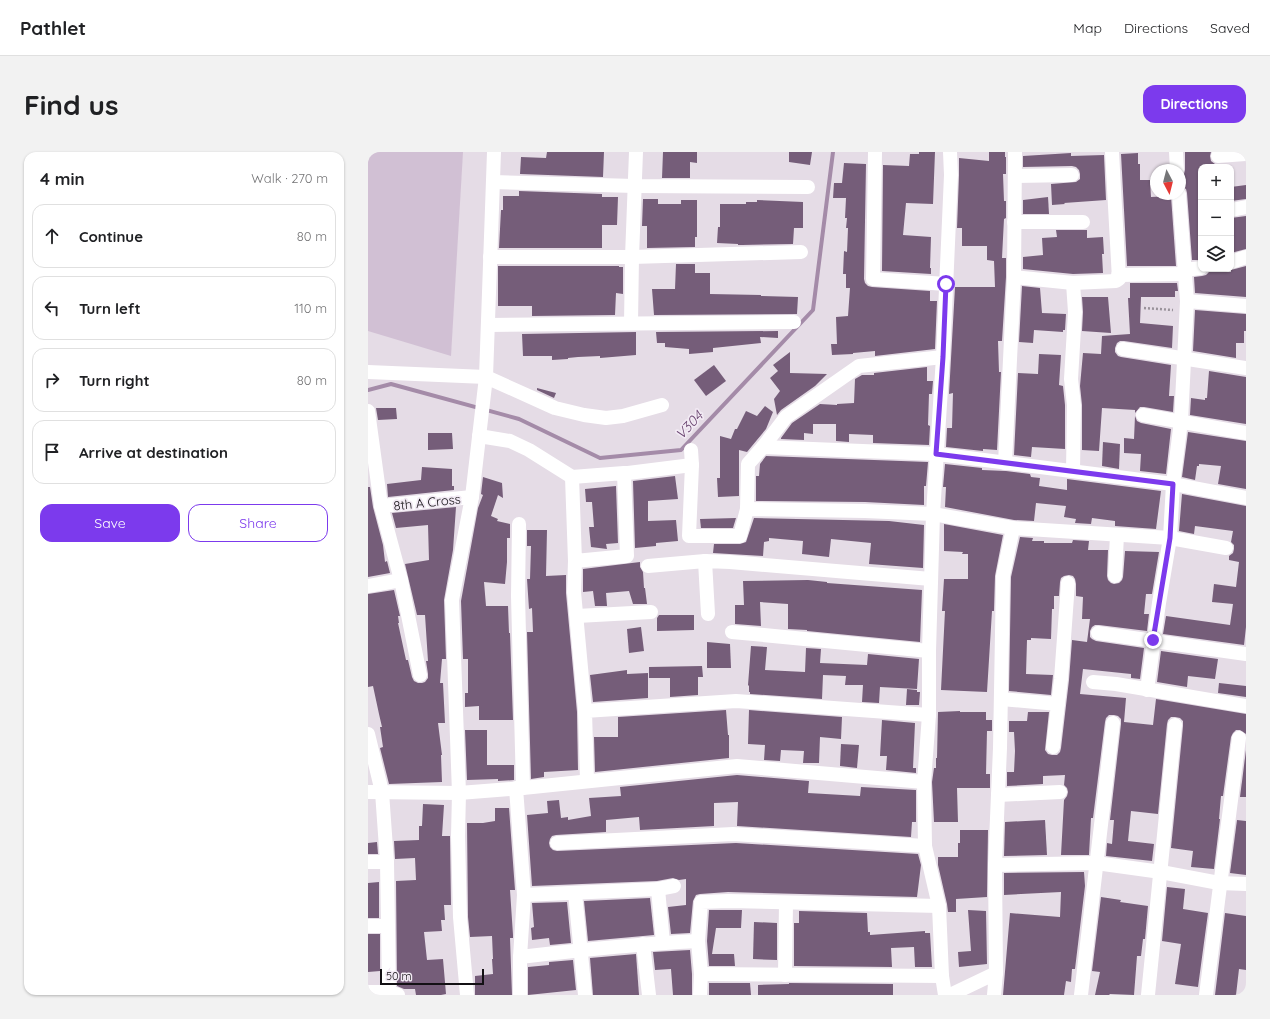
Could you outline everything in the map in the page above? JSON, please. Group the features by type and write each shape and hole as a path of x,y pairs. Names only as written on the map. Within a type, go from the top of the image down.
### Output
{"street":[{"path":"467,995 460,917 452,600 472,497 486,377 494,152"},
{"path":"631,323 636,152"},
{"path":"875,152 873,279 946,284"},
{"path":"1005,463 1014,277 1015,152"},
{"path":"1014,277 1073,283 1116,281 1119,279 1112,152"},
{"path":"1176,152 1177,164"},
{"path":"1218,156 1246,154"},
{"path":"945,995 942,976 939,906 925,846 924,782 929,715 929,651 933,514 943,357 951,156"},
{"path":"1015,176 1072,175"},
{"path":"492,182 635,186 808,187"},
{"path":"1147,690 1153,640 1170,538 1173,484 1181,421 1187,306 1179,200"},
{"path":"1234,210 1246,208"},
{"path":"1014,222 1083,222"},
{"path":"490,257 632,257 801,252"},
{"path":"1234,261 1246,257"},
{"path":"1118,275 1185,272 1198,269"},
{"path":"1073,283 1075,312 1072,379 1074,405 1073,471"},
{"path":"1187,306 1246,306"},
{"path":"488,325 794,322"},
{"path":"1123,349 1246,368"},
{"path":"691,450 692,465 689,536 740,536 747,509 748,464 786,417 859,366 943,357"},
{"path":"368,372 486,377 548,405 584,416 606,418 623,416 662,405"},
{"path":"368,410 381,506 401,580 420,675"},
{"path":"1143,415 1246,433"},
{"path":"479,433 510,441 529,450 572,477 692,465"},
{"path":"763,447 936,454 1173,484 1246,498"},
{"path":"575,561 627,556 624,473"},
{"path":"572,477 575,561 574,592 585,711 587,781"},
{"name":"8th A Cross","path":"381,506 472,497"},
{"path":"747,509 933,514 1013,528 1170,538 1226,548"},
{"path":"519,524 518,596 520,788 524,895 520,958 520,995"},
{"path":"994,995 996,973 995,865 1001,700 1003,576 1013,528"},
{"path":"1115,576 1118,535"},
{"path":"648,566 705,561 730,562 931,579"},
{"path":"705,561 708,614"},
{"path":"368,586 401,580"},
{"path":"1053,747 1061,679 1068,583"},
{"path":"577,616 651,612"},
{"path":"732,632 929,651"},
{"path":"1098,633 1246,654"},
{"path":"1093,682 1116,684 1246,706"},
{"path":"1001,700 1058,704"},
{"path":"585,711 736,701 929,715"},
{"path":"1081,995 1113,723"},
{"path":"1148,995 1176,725"},
{"path":"368,734 382,792 387,862 388,926 394,993 368,992"},
{"path":"1206,995 1238,738"},
{"path":"368,792 458,793 737,766 924,782"},
{"path":"998,795 1060,792"},
{"path":"557,843 733,834 925,846"},
{"path":"368,862 387,862"},
{"path":"995,865 1096,863 1161,872 1220,883 1246,884"},
{"path":"524,895 658,889 674,886"},
{"path":"658,889 663,943"},
{"path":"575,893 585,995"},
{"path":"700,995 701,974 698,941 701,902 939,906"},
{"path":"785,975 786,903"},
{"path":"368,926 388,926"},
{"path":"520,958 581,949 698,941"},
{"path":"643,944 649,995"},
{"path":"950,995 996,973"},
{"path":"701,974 942,976"}],"path":[{"path":"1144,308 1187,306"}],"shaded area":[{"path":"368,152 463,152 451,356 368,331"}],"building":[{"path":"547,152 604,152 603,177 520,174 521,157 546,158"},
{"path":"663,152 697,152 697,163 690,162 690,178 662,178"},
{"path":"789,152 812,152 810,165 789,162"},
{"path":"919,152 935,152 933,204 906,203 903,235 931,237 931,274 882,271 883,165 909,166 910,154 919,154"},
{"path":"989,152 1005,152 1006,157 1006,174 1003,174 1006,218 1004,219 1002,258 1006,258 1006,277 1002,341 998,341 999,372 1001,372 997,450 983,449 983,451 946,447 947,428 952,428 953,393 949,394 955,287 995,287 994,261 987,260 987,246 962,246 962,228 957,228 959,158 989,161"},
{"path":"1185,152 1211,152 1211,161 1215,164 1198,164 1198,260 1192,260"},
{"path":"1071,153 1071,156 1104,155 1106,200 1052,205 1051,184 1076,182 1080,179 1079,170 1072,166 1023,167 1023,156"},
{"path":"1138,153 1140,180 1150,180 1150,200 1171,200 1176,266 1127,266 1121,154"},
{"path":"844,163 866,164 865,283 872,287 930,291 930,301 937,301 935,349 875,356 875,351 832,355 831,344 837,344 836,317 848,316 850,288 846,288 846,274 843,274 844,251 847,252 848,228 846,228 847,218 845,218 846,198 833,198 834,183 842,183"},
{"path":"1246,185 1246,199 1234,201 1234,187"},
{"path":"519,191 602,194 602,197 618,197 617,225 602,225 602,248 499,248 503,196 519,196"},
{"path":"1048,197 1049,214 1023,214 1023,200"},
{"path":"643,199 658,199 658,204 681,204 681,200 697,200 697,237 695,237 695,247 647,248 647,226 642,226"},
{"path":"757,200 803,202 803,228 794,228 793,244 738,245 717,243 718,227 720,227 720,204 746,204 746,202 757,202"},
{"path":"1246,216 1246,249 1234,252 1234,236 1234,218"},
{"path":"1056,230 1087,230 1087,238 1103,237 1103,273 1073,274 1023,269 1023,257 1043,255 1042,238 1057,237"},
{"path":"676,264 695,264 695,273 710,273 710,294 798,297 797,314 654,315 652,289 675,289"},
{"path":"498,266 619,266 623,267 623,294 616,293 615,315 532,316 532,306 498,306"},
{"path":"1246,266 1246,297 1195,293 1194,277 1206,275 1209,272 1234,272 1234,269"},
{"path":"1130,283 1177,283 1178,291 1175,291 1175,297 1141,297 1140,323 1173,326 1172,348 1120,341 1117,343 1115,348 1115,352 1121,357 1171,365 1169,396 1174,396 1173,412 1144,407 1140,407 1135,413 1135,410 1102,408 1099,451 1082,450 1082,405 1080,386 1083,353 1101,354 1102,336 1130,334 1128,298 1130,298"},
{"path":"1022,286 1040,288 1042,313 1066,314 1065,330 1063,330 1063,332 1034,330 1033,343 1019,342"},
{"path":"1082,297 1108,297 1111,333 1082,331"},
{"path":"1195,310 1246,314 1244,343 1236,343 1236,358 1193,351"},
{"path":"778,331 778,338 760,337 761,343 713,348 713,352 689,354 689,349 665,347 665,343 657,343 656,332"},
{"path":"636,332 636,355 600,358 600,356 578,357 552,360 552,356 523,356 522,334"},
{"path":"790,352 790,373 827,374 815,386 781,410 777,415 774,399 780,391 770,378 778,371 773,365"},
{"path":"1039,354 1061,355 1059,385 1063,386 1065,405 1065,449 1032,447 1031,457 1014,455 1018,373 1038,374"},
{"path":"714,365 726,381 706,396 694,380"},
{"path":"927,367 927,381 933,381 932,394 929,394 929,445 873,443 873,435 849,434 849,442 836,441 836,424 813,424 813,434 804,433 804,440 781,439 792,423 820,404 837,405 854,403 855,379 862,375 874,375 874,373"},
{"path":"1209,371 1246,377 1246,424 1190,415 1191,398 1205,400 1205,398 1207,398"},
{"path":"537,388 556,393 554,398 537,390"},
{"path":"765,406 773,412 766,429 747,452 739,450 739,496 718,497 717,478 720,478 720,436 731,439 746,411 757,416"},
{"path":"376,408 396,408 397,419 378,420"},
{"path":"1135,416 1137,421 1141,423 1171,429 1166,474 1140,471 1141,454 1124,453 1124,438 1134,439"},
{"path":"1188,432 1246,441 1246,489 1218,484 1221,466 1199,464 1199,466 1197,466 1195,480 1182,477"},
{"path":"428,433 452,433 453,449 428,450"},
{"path":"1103,442 1120,444 1119,469 1102,466"},
{"path":"766,456 928,462 926,486 924,486 924,505 865,502 756,501 756,476 759,476 760,464"},
{"path":"945,464 982,468 982,470 1030,474 1031,477 1040,478 1039,486 1067,490 1067,479 1161,491 1156,529 1115,526 1115,521 1092,518 1091,524 1075,523 1076,519 1064,517 1066,506 1036,503 1034,521 1014,520 945,507 946,487 943,487"},
{"path":"422,467 452,469 452,486 454,486 454,490 388,497 387,484 421,480"},
{"path":"675,476 678,499 648,501 648,521 676,520 678,541 656,543 656,546 635,548 633,481"},
{"path":"483,477 502,483 503,498 498,495 491,516 498,519 497,521 510,524 510,538 507,538 505,584 484,582 486,606 508,606 513,720 479,720 479,706 465,707 465,693 468,693 468,659 463,659 461,601 478,508 483,495 481,494"},
{"path":"616,486 618,543 606,544 607,549 591,547 589,527 594,527 592,502 586,502 585,489"},
{"path":"368,487 370,487 373,507 383,545 385,562 387,561 390,573 368,577"},
{"path":"1182,494 1246,506 1246,627 1244,645 1163,634 1166,616 1230,625 1233,604 1212,602 1214,584 1236,587 1239,562 1229,560 1229,556 1233,553 1234,549 1234,545 1231,542 1233,531 1195,526 1194,534 1179,531"},
{"path":"456,507 453,550 444,600 446,659 442,659 440,683 443,683 445,723 438,723 442,755 442,782 389,784 380,748 383,747 380,727 382,727 373,686 368,687 368,594 394,590 400,616 398,616 398,623 406,660 408,660 414,681 418,683 425,682 428,678 426,661 428,661 425,615 417,615 405,564 429,560 428,525 396,528 392,513"},
{"path":"736,518 733,528 701,528 700,519"},
{"path":"754,518 889,521 924,525 923,568 869,564 871,543 831,539 829,557 802,554 803,541 769,538 769,541 764,542 763,556 713,553 714,544 740,544 746,542"},
{"path":"944,524 1003,535 995,576 994,611 992,611 987,692 941,690 945,611 942,611 944,579 968,579 968,554 962,554 963,552 944,551"},
{"path":"527,530 547,530 546,576 566,575 566,593 577,712 578,770 544,772 544,777 531,779 527,632 533,632 532,608 529,609 527,579 530,579 531,546 527,546"},
{"path":"1020,537 1033,538 1032,541 1044,541 1044,543 1072,543 1073,540 1089,541 1088,550 1108,550 1107,576 1108,580 1114,584 1119,583 1123,577 1125,551 1159,552 1152,594 1146,594 1144,614 1149,614 1147,631 1095,625 1090,631 1090,637 1096,641 1144,648 1140,679 1131,678 1131,674 1083,669 1080,694 1126,698 1124,722 1153,725 1156,699 1246,714 1246,734 1240,730 1236,730 1231,737 1223,796 1221,796 1214,869 1191,867 1193,851 1171,848 1183,726 1183,721 1180,718 1171,717 1167,724 1158,814 1131,811 1128,841 1154,844 1152,861 1106,856 1107,843 1112,844 1114,820 1110,820 1121,724 1121,719 1118,716 1109,715 1105,722 1093,818 1091,818 1089,855 1061,855 1064,800 1068,792 1064,785 1065,775 1043,776 1043,784 1007,786 1007,772 1014,772 1015,751 1014,732 1009,732 1009,721 1027,721 1028,712 1049,712 1045,750 1048,754 1052,755 1057,755 1060,752 1069,680 1072,640 1087,642 1090,619 1082,619 1083,597 1076,596 1075,579 1073,576 1064,576 1061,578 1060,582 1059,596 1054,596 1051,639 1031,638 1031,640 1027,640 1026,674 1053,675 1051,695 1009,691 1011,577"},
{"path":"640,562 640,567 643,572 647,604 633,604 629,591 606,593 607,606 595,606 593,591 583,592 583,569"},
{"path":"808,580 827,583 922,590 920,642 788,629 788,604 760,602 761,626 735,624 735,605 744,605 743,581"},
{"path":"659,615 694,615 694,630 657,631 657,618"},
{"path":"641,627 644,651 629,653 627,629"},
{"path":"707,642 730,644 731,668 707,668"},
{"path":"751,646 767,647 765,670 805,672 806,648 821,649 820,663 867,665 868,654 919,659 917,689 880,687 879,703 862,702 863,685 845,685 846,676 823,675 822,699 750,694 748,685"},
{"path":"1161,651 1218,659 1215,679 1188,676 1187,687 1157,682"},
{"path":"702,666 703,677 698,677 698,695 670,697 670,678 649,678 649,667"},
{"path":"627,670 627,674 648,673 648,698 593,702 590,675"},
{"path":"1219,683 1246,686 1246,697 1218,693"},
{"path":"907,689 917,690 917,692 920,692 919,705 906,705"},
{"path":"726,710 729,735 729,758 595,772 594,737 618,737 618,717"},
{"path":"749,710 842,717 841,739 820,737 819,763 803,763 804,751 781,750 780,761 764,760 765,745 748,744"},
{"path":"938,712 986,712 986,720 992,720 992,731 987,731 986,774 990,774 990,788 957,788 958,822 934,822 932,782 937,758"},
{"path":"882,720 915,723 913,768 916,768 916,773 886,770 887,756 880,756"},
{"path":"465,730 487,730 487,765 514,765 514,780 467,780"},
{"path":"841,744 859,745 857,768 840,766"},
{"path":"1246,750 1246,797 1240,797"},
{"path":"737,775 809,781 808,793 860,796 861,787 916,790 916,822 912,822 911,837 737,826 738,802 714,803 714,826 640,830 639,817 606,820 606,832 552,836 549,843 550,847 557,851 736,843 918,854 921,865 917,897 728,892 700,894 696,895 693,901 690,933 671,934 668,907 686,905 686,879 679,880 673,878 657,881 532,886 527,815 548,813 547,801 559,800 561,818 568,817 568,820 591,816 589,798 621,796 620,787"},
{"path":"423,804 444,805 442,836 450,836 451,905 444,905 445,920 441,920 442,931 424,932 427,960 443,959 446,994 441,995 416,995 415,989 404,989 397,986 396,881 416,880 415,858 395,859 394,841 419,840 419,826 422,826"},
{"path":"495,808 509,808 515,890 510,890 513,935 513,938 510,938 512,995 475,995 475,976 493,974 492,936 470,937 468,917 467,823 495,821"},
{"path":"1045,820 1047,855 1004,856 1005,822"},
{"path":"1237,820 1246,821 1246,875 1230,873"},
{"path":"960,830 988,830 987,897 956,899 956,912 948,912 938,865 938,857 958,857"},
{"path":"377,842 378,854 368,854 368,843"},
{"path":"1084,872 1085,886 1075,969 1072,969 1071,982 1066,981 1064,995 1003,995 1010,913 1060,917 1061,892 1004,895 1004,873"},
{"path":"379,882 379,918 368,918 368,883"},
{"path":"1167,887 1185,889 1183,909 1208,913 1198,987 1175,984 1181,944 1162,941"},
{"path":"1101,897 1121,900 1120,902 1148,906 1145,939 1143,939 1141,956 1137,956 1134,995 1095,995 1100,972 1092,971"},
{"path":"650,898 654,935 588,941 584,901"},
{"path":"567,902 571,943 550,945 549,938 532,940 531,928 534,927 532,903"},
{"path":"709,910 742,910 741,928 716,928 712,954 734,954 735,966 709,966 707,941"},
{"path":"968,910 986,911 987,964 959,967 958,952 971,951"},
{"path":"799,911 867,913 868,932 870,932 870,935 925,931 925,933 930,933 932,967 915,967 914,947 891,948 892,967 794,966 794,923 799,923"},
{"path":"1225,913 1246,916 1246,970 1239,969 1236,995 1215,995"},
{"path":"754,922 777,923 777,960 753,959"},
{"path":"368,934 380,934 380,971 368,972"},
{"path":"690,950 692,995 673,995 671,969 655,970 653,952"},
{"path":"636,954 639,995 593,995 590,958"},
{"path":"573,960 576,990 528,995 528,967 549,965 549,962"},
{"path":"709,983 750,983 751,995 709,995"},
{"path":"789,983 893,984 893,995 758,995 758,985"}],"waterway":[{"name":"V304","path":"368,390 391,384 519,419 600,458 681,450 813,310 833,152"}],"route":[{"path":"946,284 943,357 936,454 1173,484 1170,538 1153,640"}]}
